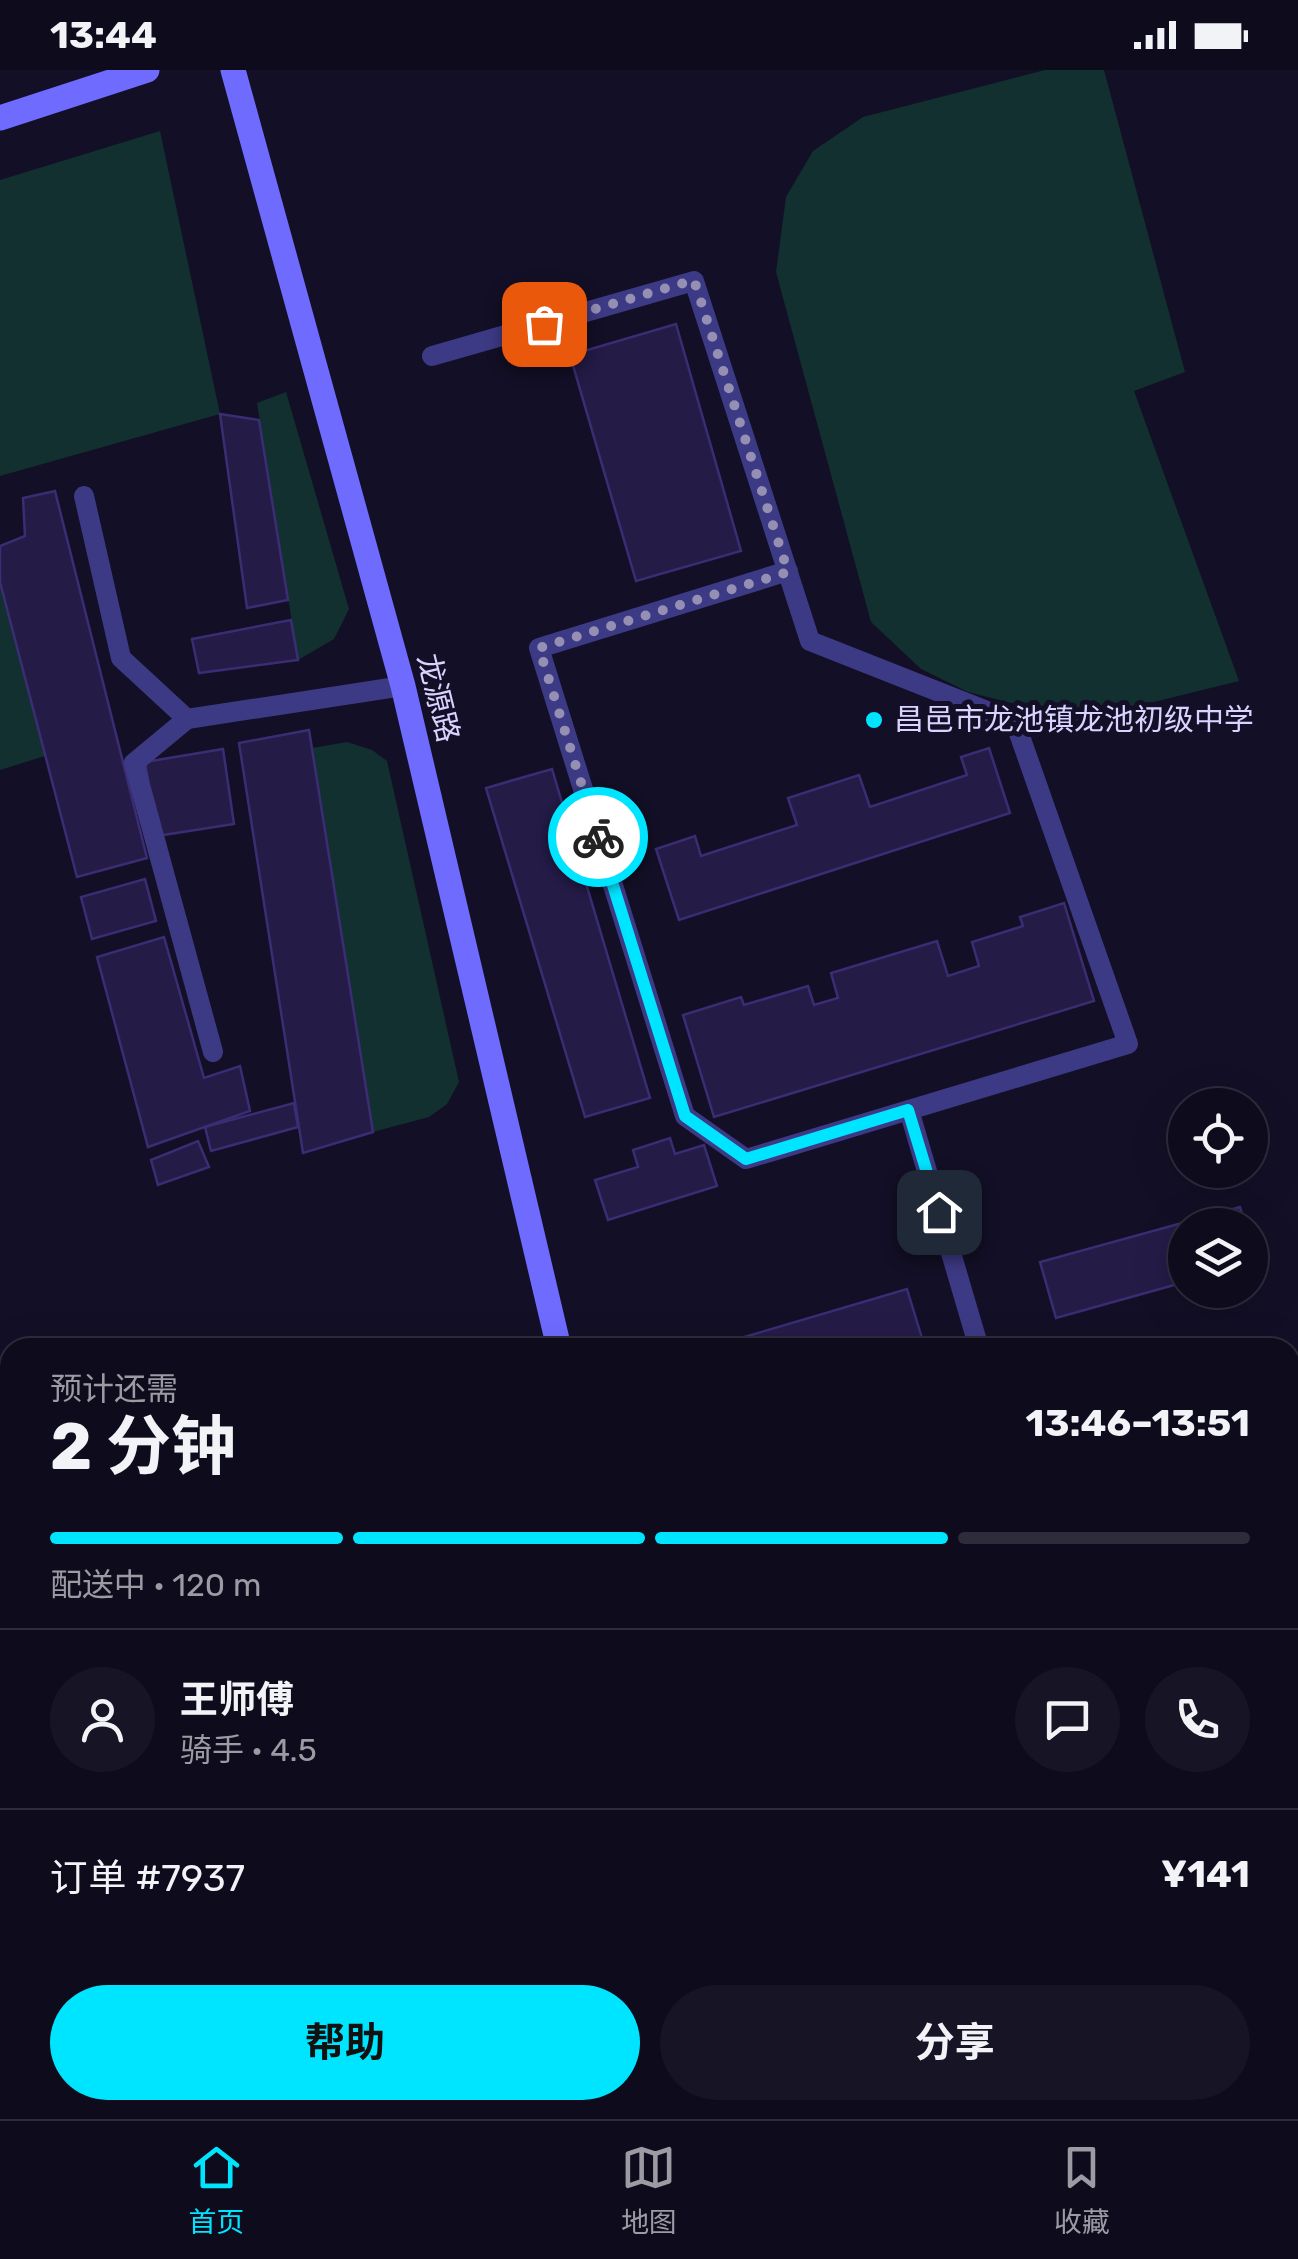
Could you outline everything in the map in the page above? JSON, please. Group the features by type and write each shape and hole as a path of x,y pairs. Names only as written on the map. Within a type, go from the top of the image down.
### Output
{"street":[{"path":"0,118 147,70"},
{"name":"龙源路","path":"233,70 403,686 556,1338"}],"lane":[{"path":"432,356 694,280 788,572 810,641 1014,722 1128,1044 746,1159 685,1116 539,648 788,572"},
{"path":"84,496 121,658 187,719"},
{"path":"213,1052 134,763 187,719 403,686"},
{"path":"908,1110 976,1338"}],"green space":[{"path":"1045,70 1104,70 1185,372 1134,391 1239,681 1036,731 1019,705 968,692 921,669 871,622 776,272 786,197 813,151 863,117"},
{"path":"160,131 220,414 0,476 0,180"},
{"path":"286,392 349,609 334,639 298,660 257,403"},
{"path":"0,583 45,756 0,770"},
{"path":"347,742 372,750 387,761 459,1082 447,1104 429,1117 373,1132 312,748"}],"building":[{"path":"676,324 741,551 636,581 570,355"},
{"path":"220,414 259,420 288,600 247,608"},
{"path":"55,491 147,858 77,877 0,582 0,546 25,536 23,498"},
{"path":"291,620 298,660 199,673 192,639"},
{"path":"309,730 373,1132 303,1153 239,743"},
{"path":"989,748 1010,813 679,920 656,849 695,836 701,856 797,825 788,798 859,775 870,807 967,775 961,757"},
{"path":"223,749 234,824 157,836 145,762"},
{"path":"552,769 650,1098 585,1117 486,788"},
{"path":"145,879 156,921 92,939 81,897"},
{"path":"1064,903 1094,1001 714,1117 683,1015 741,997 744,1005 808,986 814,1005 838,998 831,973 937,941 948,976 979,966 972,942 1023,926 1020,917"},
{"path":"164,937 204,1078 240,1066 250,1111 148,1147 97,957"},
{"path":"294,1103 298,1127 211,1151 205,1127"},
{"path":"670,1138 675,1154 704,1145 717,1186 608,1220 595,1180 638,1167 633,1150"},
{"path":"198,1141 209,1167 158,1185 151,1160"},
{"path":"1168,1227 1168,1287 1056,1318 1040,1262"},
{"path":"907,1289 922,1338 741,1338"}],"way so far":[{"path":"544,324 694,280 788,572 539,648 598,837"}],"place":[{"name":"昌邑市龙池镇龙池初级中学","path":"874,720"}],"route":[{"path":"598,837 685,1116 746,1159 908,1110 939,1212"}]}
